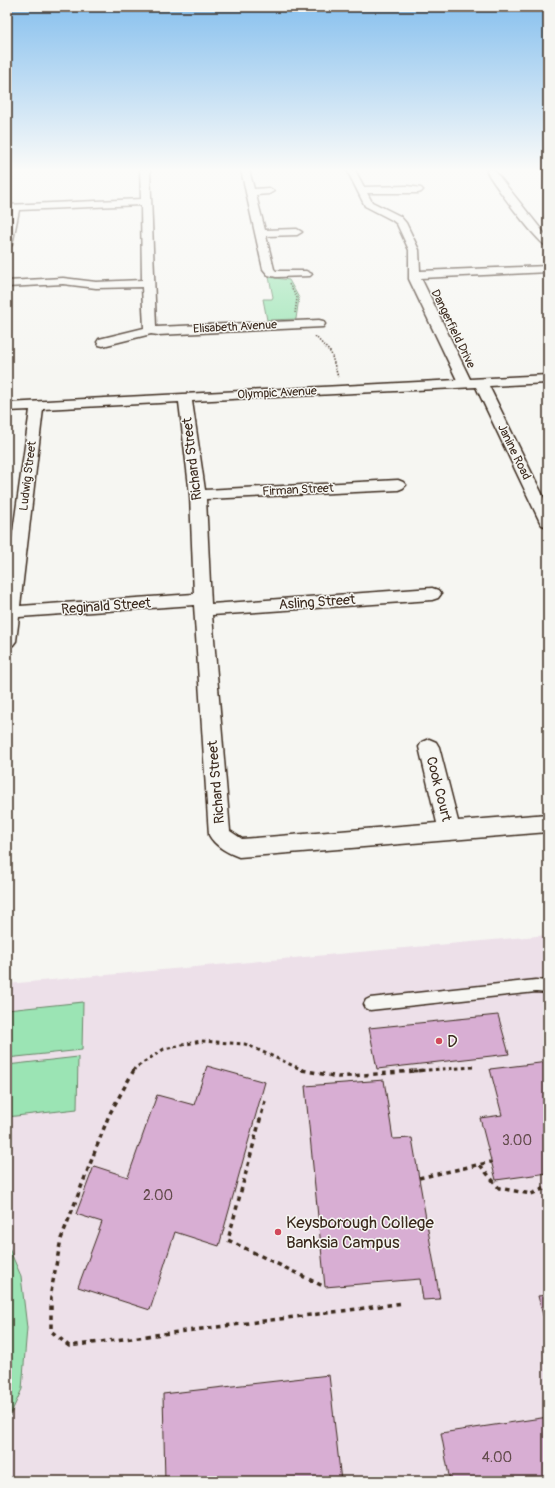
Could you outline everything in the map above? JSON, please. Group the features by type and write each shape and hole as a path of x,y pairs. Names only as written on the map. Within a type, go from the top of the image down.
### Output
{"street":[{"path":"146,239 149,326 151,330"},
{"path":"262,239 269,269 272,273 306,274"},
{"name":"Dangerfield Drive","path":"409,239 414,250 414,275 465,383"},
{"path":"414,275 548,269"},
{"path":"7,284 63,281 91,285 147,283"},
{"name":"Elisabeth Avenue","path":"103,342 151,330 158,331 319,324"},
{"name":"Olympic Avenue","path":"7,407 548,379"},
{"name":"Janine Road","path":"480,382 548,522"},
{"name":"Richard Street","path":"185,398 198,495 202,605 220,835 239,848 548,823"},
{"name":"Ludwig Street","path":"7,641 37,406"},
{"name":"Firman Street","path":"198,495 398,485"},
{"name":"Asling Street","path":"202,605 432,594"},
{"name":"Reginald Street","path":"11,612 202,605"},
{"name":"Cook Court","path":"429,747 450,831"}],"lane":[{"path":"370,1004 536,986 548,987"}],"path":[{"path":"284,274 297,298 294,320 299,319 331,352 341,389"},
{"path":"404,1303 69,1346 51,1331 51,1292 61,1238 109,1116 135,1068 164,1049 201,1041 246,1044 303,1071 338,1077 473,1067"},
{"path":"266,1101 228,1240 325,1287"},
{"path":"419,1178 491,1162"},
{"path":"480,1165 499,1188 531,1194 548,1187"}],"shaded area":[{"name":"Keysborough College Banksia Campus","path":"548,935 548,1481 7,1481 7,984"}],"green space":[{"path":"269,277 289,280 299,298 296,319 267,320 263,299 272,299 273,297"},
{"path":"83,1002 82,1050 7,1058 7,1010"},
{"path":"78,1057 77,1109 7,1117 7,1065"},
{"path":"7,1244 21,1276 27,1328 22,1389 7,1422"}],"building":[{"name":"D","path":"498,1015 509,1054 377,1069 369,1028"},
{"path":"548,1062 548,1173 496,1180 480,1118 502,1115 490,1069"},
{"path":"207,1066 265,1082 219,1246 175,1232 150,1310 78,1287 102,1222 76,1214 94,1166 128,1177 157,1095 194,1105"},
{"path":"384,1080 393,1139 412,1138 440,1299 423,1300 420,1279 325,1287 305,1086"},
{"path":"548,1295 548,1334 538,1296"},
{"path":"329,1375 341,1481 165,1481 163,1394"},
{"path":"548,1417 548,1481 450,1481 441,1433"}],"place":[{"name":"D","path":"439,1041"},
{"name":"Keysborough College Banksia Campus","path":"278,1232"}]}
